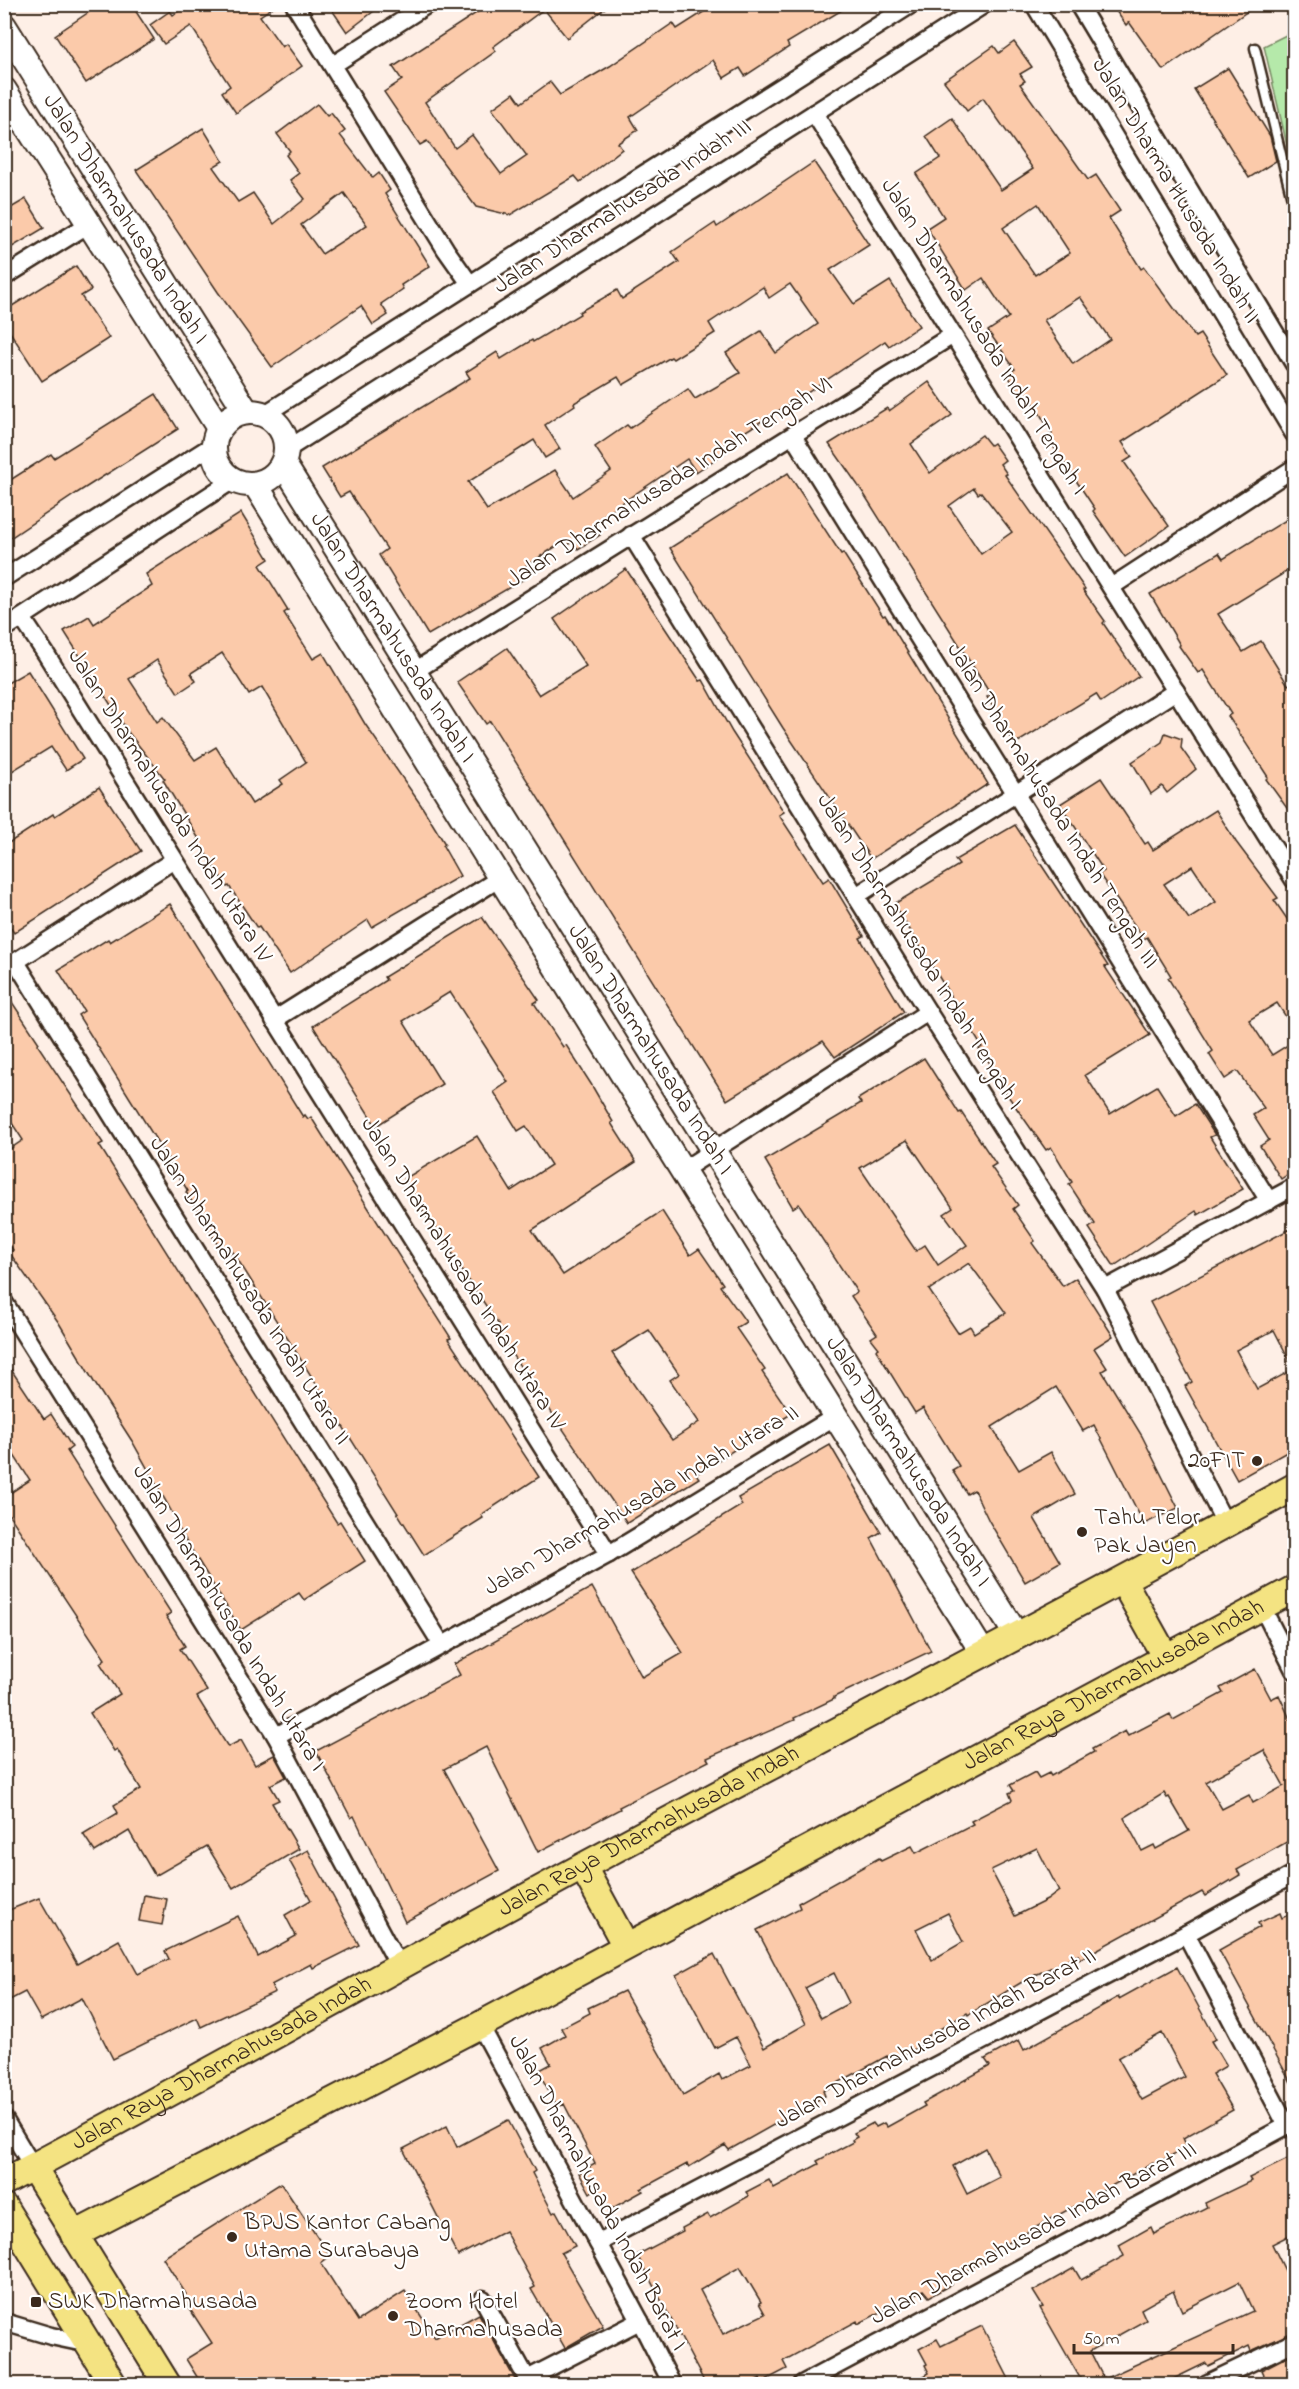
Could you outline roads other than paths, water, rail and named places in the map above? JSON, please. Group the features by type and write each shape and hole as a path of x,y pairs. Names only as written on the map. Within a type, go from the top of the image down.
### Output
{"main road":[{"name":"Jalan Dharmahusada Indah I","path":"4,26 256,413"},
{"name":"Jalan Dharmahusada Indah I","path":"4,90 89,224 216,437"},
{"path":"256,413 277,423 284,435 285,456 271,477 244,482 222,472 215,460 216,437 226,419 256,413"},
{"name":"Jalan Dharmahusada Indah I","path":"285,456 413,672 1017,1636"},
{"name":"Jalan Dharmahusada Indah I","path":"244,482 500,878 983,1653"},
{"name":"Jalan Raya Dharmahusada Indah","path":"4,2182 583,1867 983,1653 1124,1581 1294,1488"},
{"path":"1124,1581 1166,1658"},
{"name":"Jalan Raya Dharmahusada Indah","path":"74,2235 480,2025 1294,1589"},
{"path":"583,1867 626,1946"},
{"path":"33,2167 167,2385"},
{"path":"4,2207 113,2385"}],"street":[{"path":"294,4 446,250 471,284"},
{"path":"333,66 428,4"},
{"name":"Jalan Dharmahusada Indah III","path":"256,413 471,284 912,4"},
{"name":"Jalan Dharmahusada Indah III","path":"285,456 985,4"},
{"name":"Jalan Dharma Husada Indah II","path":"1034,4 1294,434"},
{"name":"Jalan Dharma Husada Indah II","path":"1078,4 1294,364"},
{"name":"Jalan Dharmahusada Indah Tengah I","path":"814,113 1294,880"},
{"path":"4,277 89,224"},
{"name":"Jalan Dharmahusada Indah Tengah VI","path":"413,672 793,436 952,334"},
{"name":"Jalan Dharmahusada Indah Tengah III","path":"793,436 1269,1201"},
{"path":"4,578 216,437"},
{"path":"1111,587 1294,468"},
{"path":"4,629 244,482"},
{"name":"Jalan Dharmahusada Indah Tengah I","path":"631,535 927,1012 1105,1289 1226,1525"},
{"name":"Jalan Dharmahusada Indah Utara IV","path":"22,618 609,1554"},
{"path":"856,896 1176,691"},
{"path":"10,965 174,860"},
{"path":"274,1020 500,878"},
{"name":"Jalan Dharmahusada Indah Utara II","path":"10,965 442,1645"},
{"path":"683,1170 927,1012"},
{"path":"1105,1289 1294,1187"},
{"name":"Jalan Dharmahusada Indah Utara I","path":"4,1302 276,1736 399,1966"},
{"name":"Jalan Dharmahusada Indah Utara II","path":"276,1736 609,1554 836,1416"},
{"path":"1262,1607 1294,1670"},
{"name":"Jalan Dharmahusada Indah Barat II","path":"598,2243 1186,1934 1294,1874"},
{"name":"Jalan Dharmahusada Indah Barat III","path":"802,2385 1291,2124 1186,1934"},
{"name":"Jalan Dharmahusada Indah Barat I","path":"480,2025 640,2321 672,2385"},
{"path":"4,2119 33,2167"},
{"path":"483,2298 528,2382 640,2321"},
{"path":"4,2322 89,2344"},
{"path":"1206,2385 1294,2343"}],"lane":[{"path":"1256,48 1294,207"}],"place":[{"name":"20FIT","path":"1257,1461"},
{"name":"Tahu Telor Pak Jayen","path":"1082,1532"},
{"name":"BPJS Kantor Cabang Utama Surabaya","path":"232,2237"},
{"name":"SWK Dharmahusada","path":"36,2302"},
{"name":"Zoom Hotel Dharmahusada","path":"393,2316"}]}
